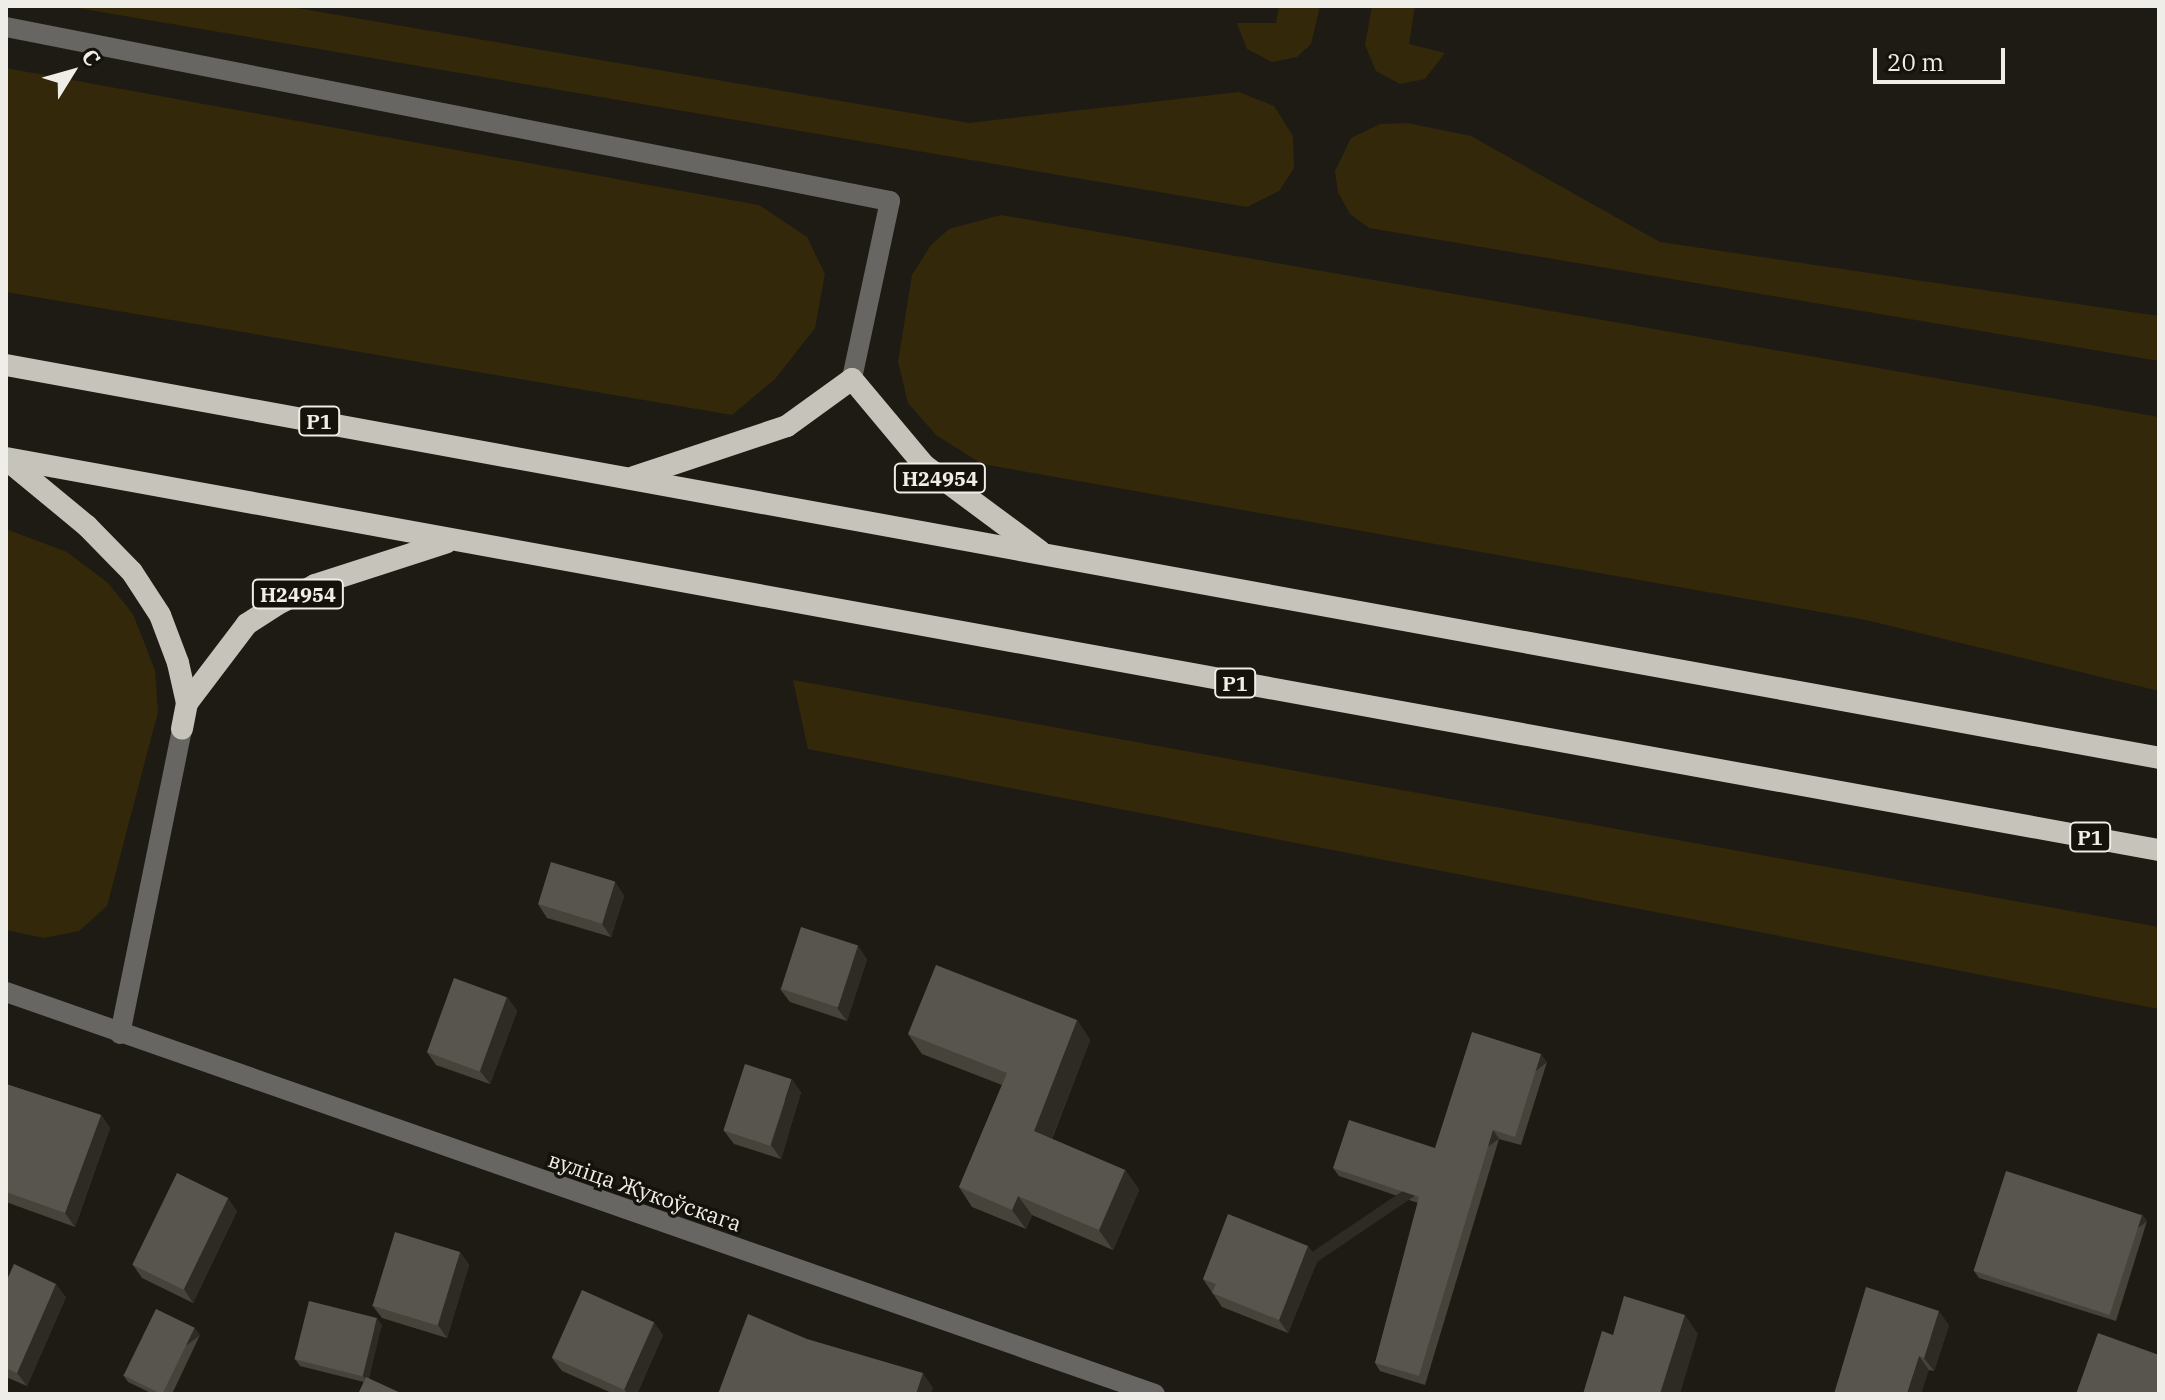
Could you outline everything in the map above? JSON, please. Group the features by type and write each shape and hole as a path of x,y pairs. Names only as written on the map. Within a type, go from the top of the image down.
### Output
{"highway":[{"name":"Р1","path":"6,365 2159,758"},
{"path":"632,478 787,426 852,379"},
{"name":"Н24954","path":"852,379 924,465 1048,556"},
{"name":"Н24954","path":"6,459 87,526 132,572 160,615 187,703"},
{"name":"Р1","path":"6,459 448,542 2159,850"},
{"name":"Н24954","path":"182,729 187,703 247,624 315,585 448,542"}],"street":[{"path":"6,27 890,201 852,379"},
{"name":"Н24954","path":"120,1034 182,729"},
{"name":"вуліца Жукоўскага","path":"6,992 1155,1394"}],"shaded area":[{"path":"66,6 285,6 969,123 1239,92 1274,106 1293,136 1294,168 1279,191 1247,207"},
{"path":"1279,6 1320,6 1311,44 1297,57 1272,62 1247,49 1237,23 1276,23"},
{"path":"1372,6 1415,6 1409,44 1445,53 1425,79 1400,84 1376,71 1365,45"},
{"path":"6,68 759,205 807,237 825,274 815,328 775,379 732,415 6,292"},
{"path":"1407,123 1471,136 1660,242 2159,316 2159,361 1369,228 1350,214 1338,192 1335,171 1351,138 1380,124"},
{"path":"1001,215 2159,417 2159,691 1866,620 982,464 936,435 908,403 898,362 912,275 931,245 949,229"},
{"path":"6,529 67,552 108,583 133,614 155,670 158,712 107,906 79,931 44,938 6,930"},
{"path":"793,680 2159,927 2159,1009 808,749"}],"building":[{"path":"551,862 615,882 602,924 538,904"},
{"path":"801,927 858,946 838,1007 781,989"},
{"path":"936,965 1077,1020 1034,1131 1125,1170 1099,1230 1018,1196 1012,1210 959,1187 1007,1073 908,1034"},
{"path":"454,978 507,997 480,1071 427,1052"},
{"path":"1472,1032 1541,1054 1515,1137 1493,1130 1419,1376 1375,1363 1419,1197 1333,1168 1349,1120 1435,1148"},
{"path":"745,1064 792,1079 770,1146 723,1131"},
{"path":"6,1084 101,1115 65,1213 6,1192"},
{"path":"2006,1171 2142,1215 2110,1315 1974,1271"},
{"path":"177,1173 228,1198 184,1290 132,1265"},
{"path":"1228,1214 1308,1246 1279,1320 1212,1293 1216,1284 1203,1279"},
{"path":"395,1232 460,1252 438,1326 372,1306"},
{"path":"14,1264 56,1284 17,1373 6,1368 6,1282"},
{"path":"1866,1287 1939,1311 1924,1358 1919,1356 1907,1394 1834,1394"},
{"path":"582,1290 654,1322 624,1390 552,1358"},
{"path":"1624,1296 1685,1315 1660,1394 1583,1394 1602,1331 1613,1335"},
{"path":"309,1301 377,1318 362,1376 294,1359"},
{"path":"156,1309 195,1328 162,1394 124,1376"},
{"path":"748,1314 807,1339 923,1373 916,1394 718,1394"},
{"path":"2098,1333 2159,1355 2159,1394 2076,1394"},
{"path":"366,1377 403,1394 358,1394"}]}
